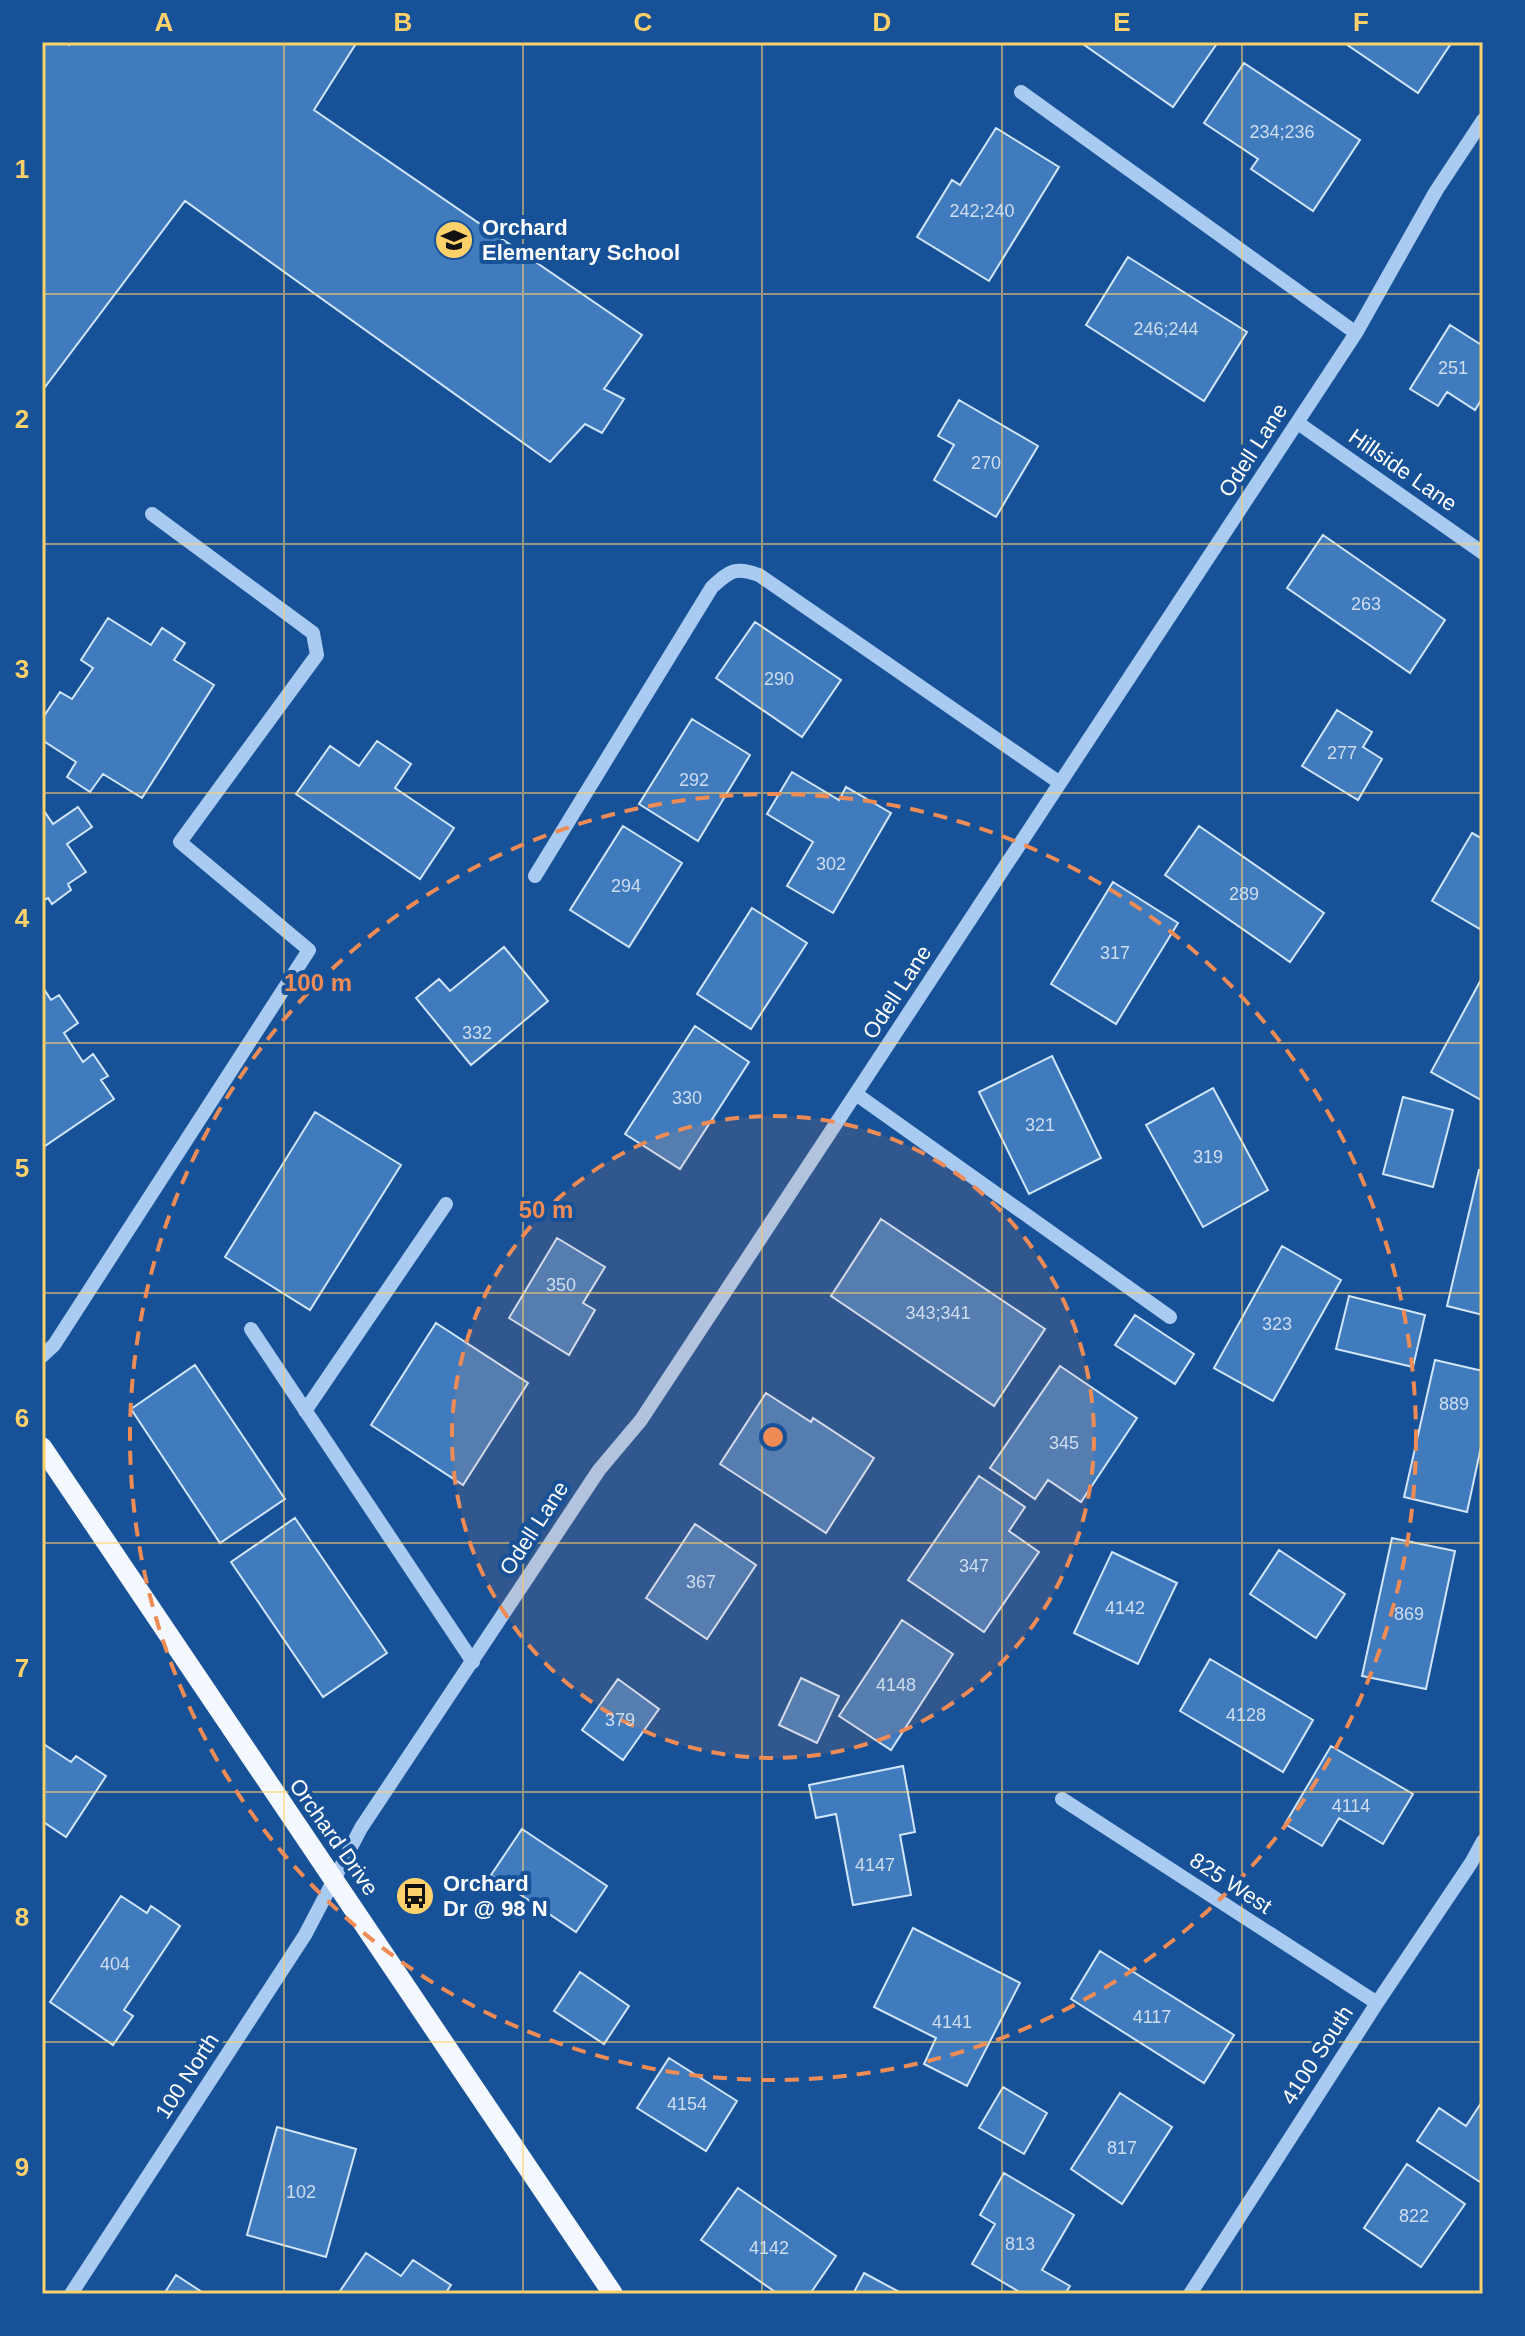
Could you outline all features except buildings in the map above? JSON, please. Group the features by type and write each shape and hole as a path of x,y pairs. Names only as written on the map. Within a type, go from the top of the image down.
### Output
{"main road":[{"name":"Orchard Drive","path":"42,1447 613,2294"}],"street":[{"path":"1021,92 1356,333"},
{"name":"Odell Lane","path":"335,1879 361,1828 599,1470 641,1420 1298,423 1356,333 1436,191 1483,120"},
{"name":"Hillside Lane","path":"1298,423 1483,553"},
{"path":"42,1356 54,1345 309,950 180,842 317,655 313,633 152,514"},
{"path":"535,876 712,587 729,572 745,570 759,575 1060,783"},
{"path":"856,1094 1170,1317"},
{"path":"305,1411 446,1204"},
{"path":"251,1329 473,1662"},
{"name":"825 West","path":"1062,1799 1377,2003"},
{"name":"4100 South","path":"1190,2294 1483,1841"},
{"name":"100 North","path":"71,2294 305,1935 335,1879"}],"place":[{"name":"Orchard Elementary School","path":"454,240"},
{"name":"Orchard Dr @ 98 N","path":"415,1896"}]}
